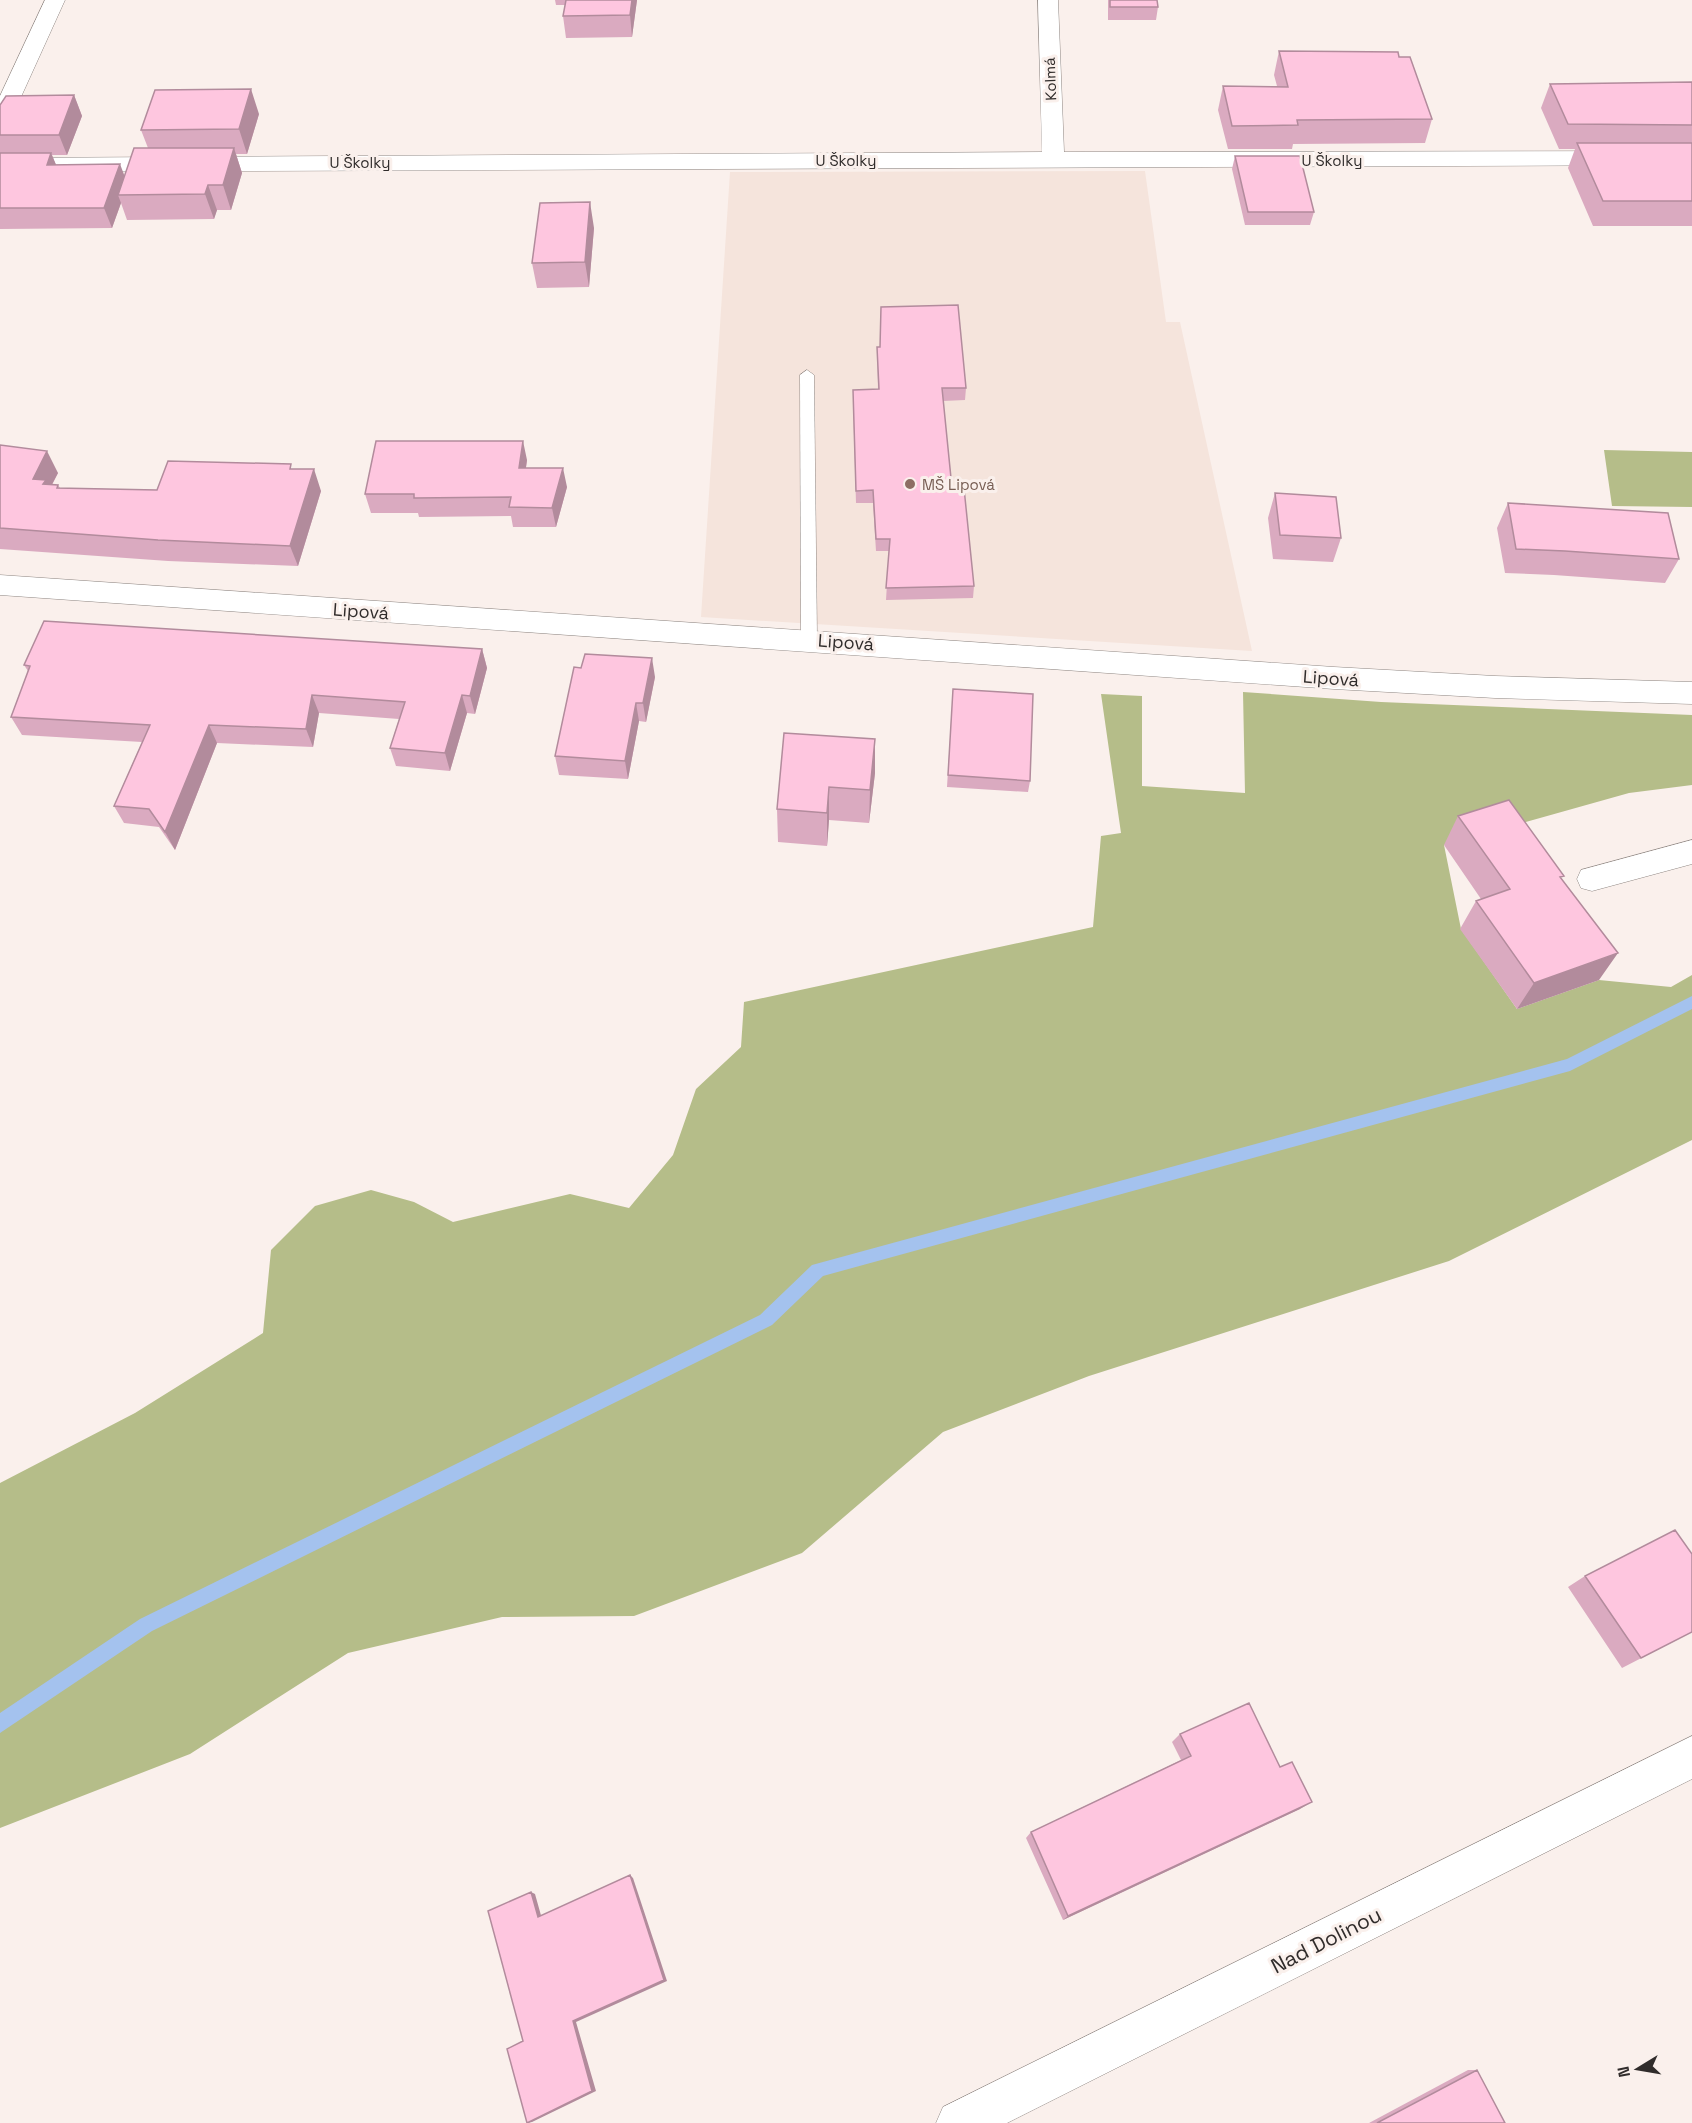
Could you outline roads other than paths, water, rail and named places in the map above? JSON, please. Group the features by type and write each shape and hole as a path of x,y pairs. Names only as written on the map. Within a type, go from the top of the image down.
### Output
{"street":[{"path":"0,119 55,0"},
{"name":"Kolmá","path":"1048,0 1053,159"},
{"name":"U Školky","path":"0,165 1692,158"},
{"name":"Lipová","path":"0,585 493,621 809,639 1334,678 1495,687 1692,693"},
{"path":"1592,879 1692,852"},
{"name":"Nad Dolinou","path":"959,2123 1692,1757"}],"lane":[{"path":"807,375 809,639"}],"waterway":[{"path":"0,1724 146,1625 766,1320 818,1270 1570,1065 1692,1002"}],"place":[{"name":"MŠ Lipová","path":"910,484"}]}
